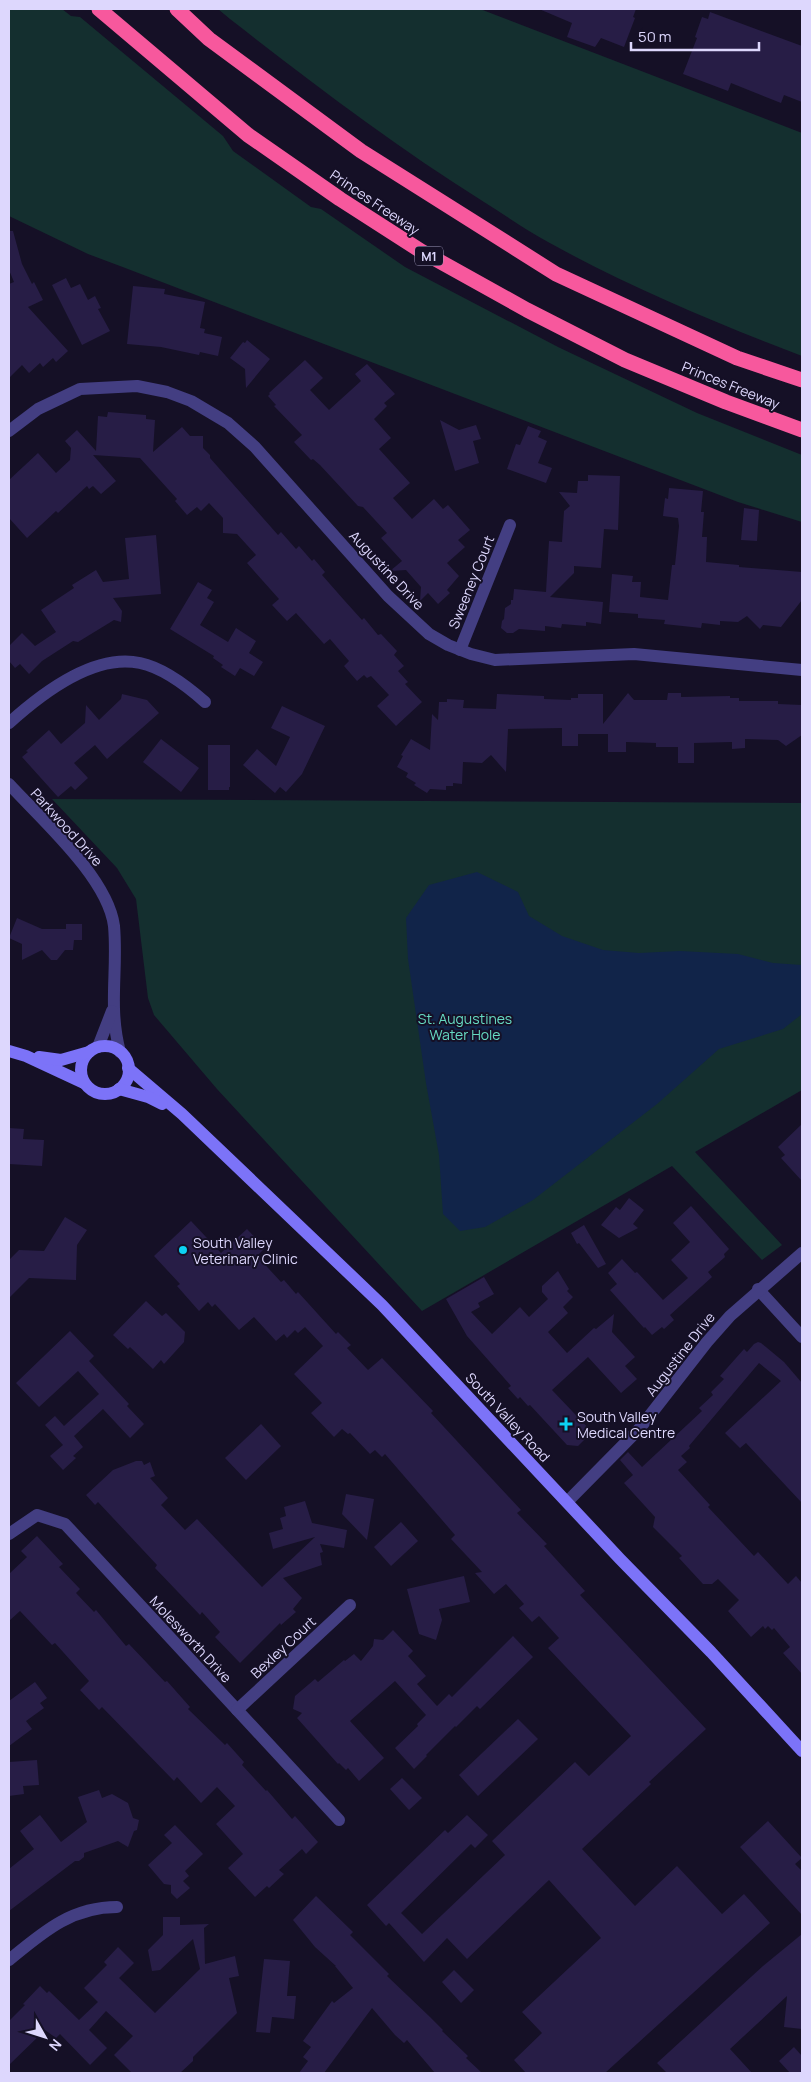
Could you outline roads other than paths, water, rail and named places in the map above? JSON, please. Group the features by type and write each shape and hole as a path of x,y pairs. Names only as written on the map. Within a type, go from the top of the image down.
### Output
{"highway":[{"name":"Princes Freeway","path":"99,9 248,135 340,199 421,251 528,310 625,360 726,402 802,430"},
{"name":"Princes Freeway","path":"177,9 209,39 361,151 556,274 737,358 802,380"}],"main road":[{"name":"South Valley Road","path":"26,1056 61,1060 94,1050 113,1048 120,1052 126,1059 128,1068 182,1114 382,1305 711,1652 802,1751"},
{"path":"84,1083 81,1068 83,1060 94,1050"},
{"name":"South Valley Road","path":"9,1051 26,1056 84,1083 98,1094 112,1093 119,1090 148,1097 182,1114"},
{"path":"119,1090 127,1080 128,1068"}],"street":[{"name":"Augustine Drive","path":"9,431 38,408 80,389 137,386 167,392 192,401 228,423 255,448 388,596 429,634 460,650 495,660 634,654 802,670"},
{"name":"Sweeney Court","path":"460,650 510,525"},
{"path":"9,723 33,702 63,682 92,669 123,662 141,663 170,676 186,684 205,702"},
{"name":"Parkwood Drive","path":"9,784 88,869 108,903 114,925 116,962 112,1009 114,1032 120,1052"},
{"name":"Parkwood Drive","path":"94,1050 112,1009"},
{"name":"Augustine Drive","path":"567,1502 640,1428 707,1342 730,1316 802,1253"},
{"path":"758,1290 802,1338"},
{"name":"Molesworth Drive","path":"9,1534 37,1515 65,1524 339,1820"},
{"name":"Bexley Court","path":"237,1710 350,1605"},
{"path":"9,1960 43,1932 72,1915 100,1907 117,1906"}],"water":[{"path":"477,872 518,892 529,916 562,936 603,950 639,953 680,951 738,954 773,963 802,965 802,1014 783,1029 719,1049 657,1104 533,1200 485,1227 460,1231 443,1214 439,1155 426,1083 408,959 406,918 429,885"}],"place":[{"name":"South Valley Veterinary Clinic","path":"183,1250"},
{"name":"South Valley Medical Centre","path":"566,1424"}],"park label":[{"name":"St. Augustines Water Hole","path":"465,1026"}]}
